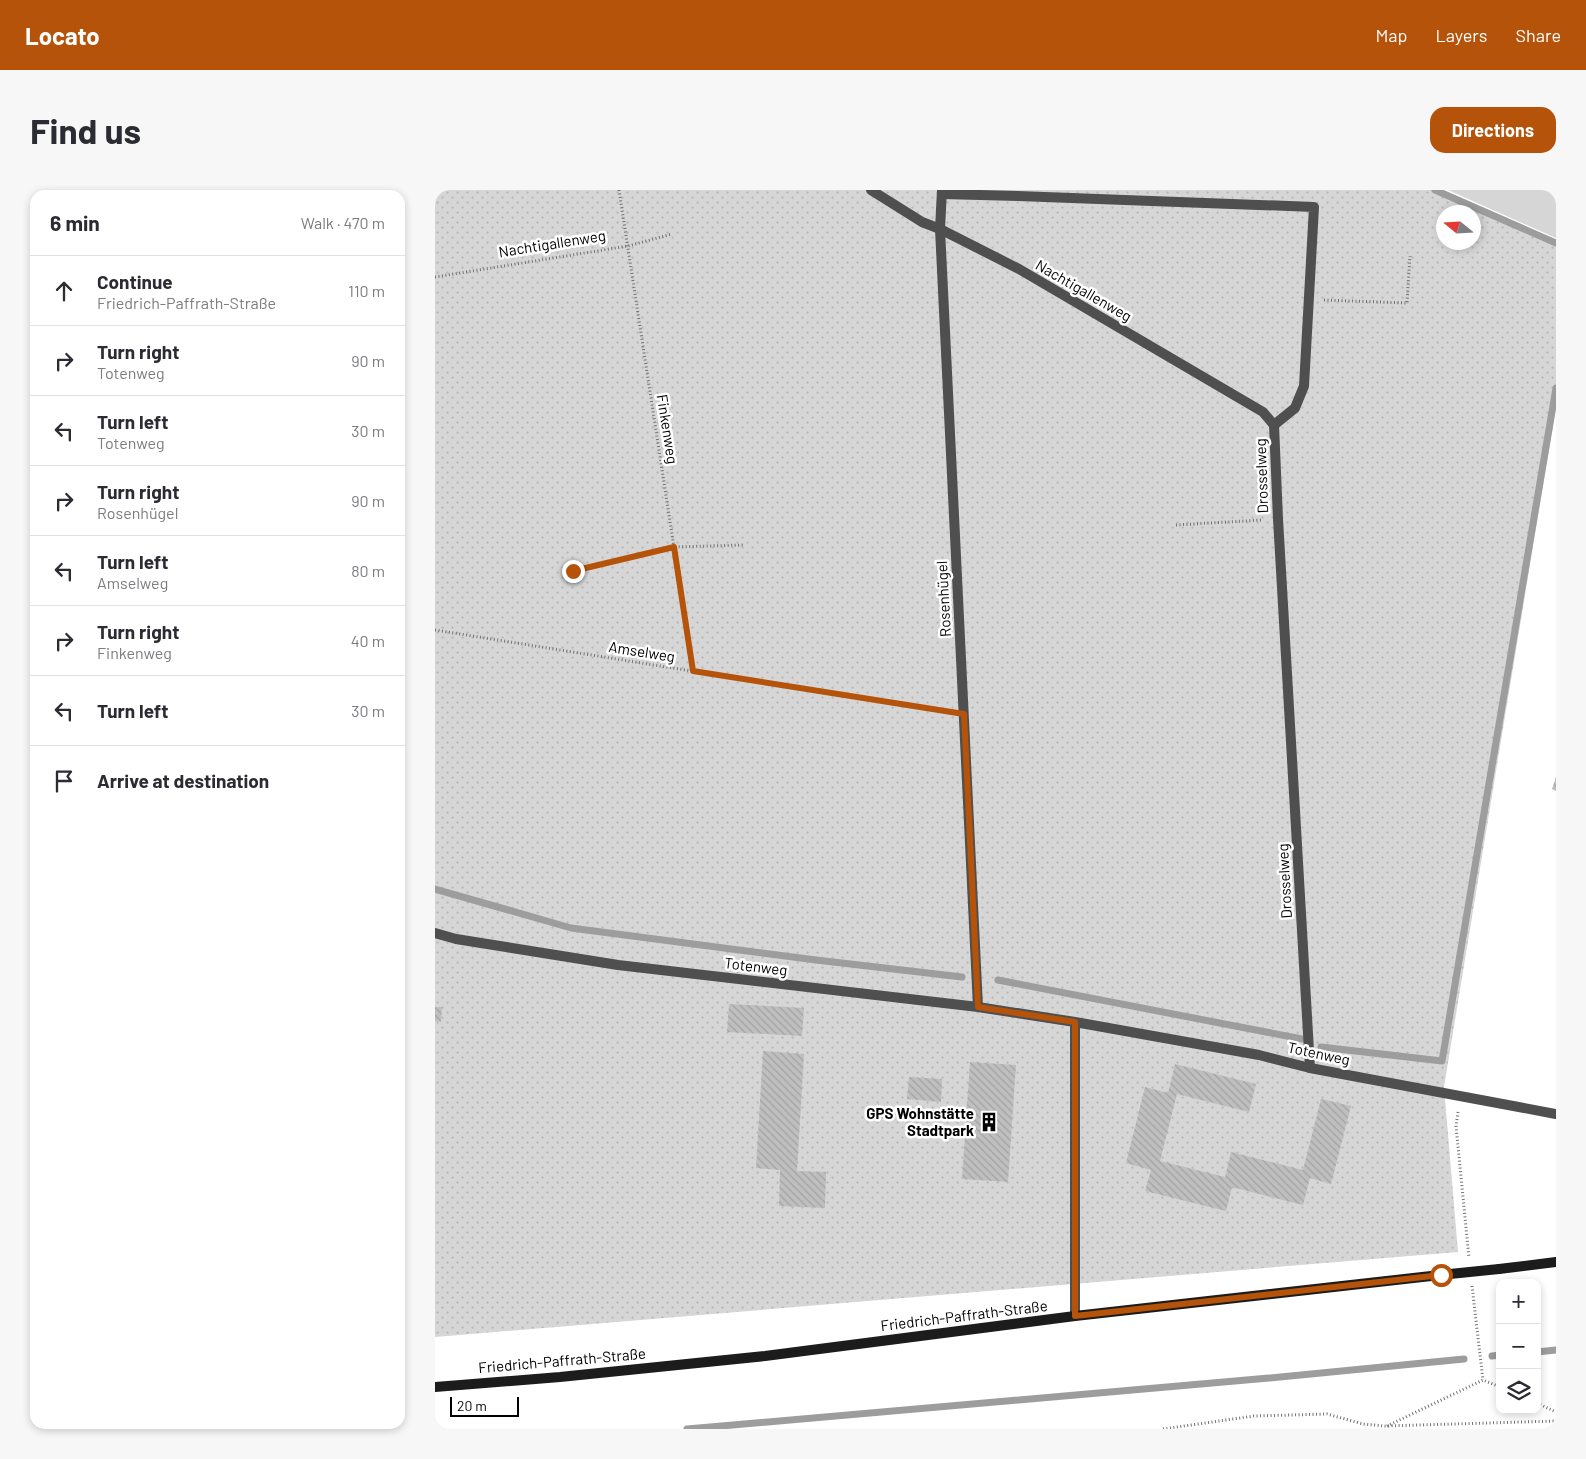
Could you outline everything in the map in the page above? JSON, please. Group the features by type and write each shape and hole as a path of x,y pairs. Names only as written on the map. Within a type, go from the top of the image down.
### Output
{"main road":[{"name":"Friedrich-Paffrath-Straße","path":"435,1387 560,1377 765,1356 1075,1316 1556,1262"}],"street":[{"name":"Nachtigallenweg","path":"871,190 921,222 940,229 1027,274 1263,412 1274,425"},
{"name":"Rosenhügel","path":"942,192 940,229 978,1007"},
{"name":"Drosselweg","path":"942,192 1314,207 1304,386 1295,408 1274,425 1310,1068"},
{"name":"Totenweg","path":"435,933 456,939 618,965 978,1007 1075,1022 1259,1055 1310,1068 1556,1114"},
{"path":"1075,1022 1075,1316"}],"path":[{"name":"Finkenweg","path":"619,190 693,671"},
{"name":"Nachtigallenweg","path":"435,277 628,246 672,234"},
{"path":"1309,299 1407,304 1410,256"},
{"path":"1176,525 1278,519"},
{"path":"573,571 674,547 744,545"},
{"name":"Amselweg","path":"435,630 964,714"},
{"path":"1460,1097 1456,1126 1468,1247"},
{"path":"1473,1294 1483,1380"},
{"path":"1385,1426 1483,1380 1496,1385"},
{"path":"1541,1405 1556,1412"},
{"path":"1163,1429 1254,1416 1327,1414 1363,1424 1385,1426 1556,1421"}],"shaded area":[{"path":"435,190 1443,190 1477,205 1436,205 1436,250 1481,250 1481,207 1556,240 1556,407 1444,1087 1458,1252 435,1337"},
{"path":"1448,190 1556,190 1556,238"}],"building":[{"path":"1556,777 1556,791 1552,789"},
{"path":"729,1004 804,1008 802,1036 727,1032"},
{"path":"435,1007 442,1007 441,1022 435,1021"},
{"path":"763,1051 804,1054 797,1171 826,1172 825,1208 779,1206 780,1170 756,1168"},
{"name":"GPS Wohnstätte Stadtpark","path":"970,1062 1016,1065 1008,1182 962,1179"},
{"path":"1175,1064 1256,1084 1249,1112 1177,1094 1160,1161 1225,1177 1231,1152 1303,1170 1321,1099 1351,1106 1331,1184 1310,1178 1303,1205 1232,1187 1226,1211 1145,1191 1151,1170 1126,1163 1145,1087 1168,1093"},
{"path":"909,1077 942,1079 941,1102 907,1099"}],"waterway":[{"path":"1435,190 1556,243"},
{"path":"1321,1047 1442,1061 1556,388"},
{"path":"435,889 571,928 962,977"},
{"path":"998,980 1302,1039"},
{"path":"1541,1352 1556,1350"},
{"path":"1492,1356 1496,1356"},
{"path":"687,1429 1464,1359"}],"place":[{"name":"GPS Wohnstätte Stadtpark","path":"989,1122"}],"route":[{"path":"573,571 674,547 693,671 964,714 978,1007 1075,1022 1075,1316 1441,1275"}]}
